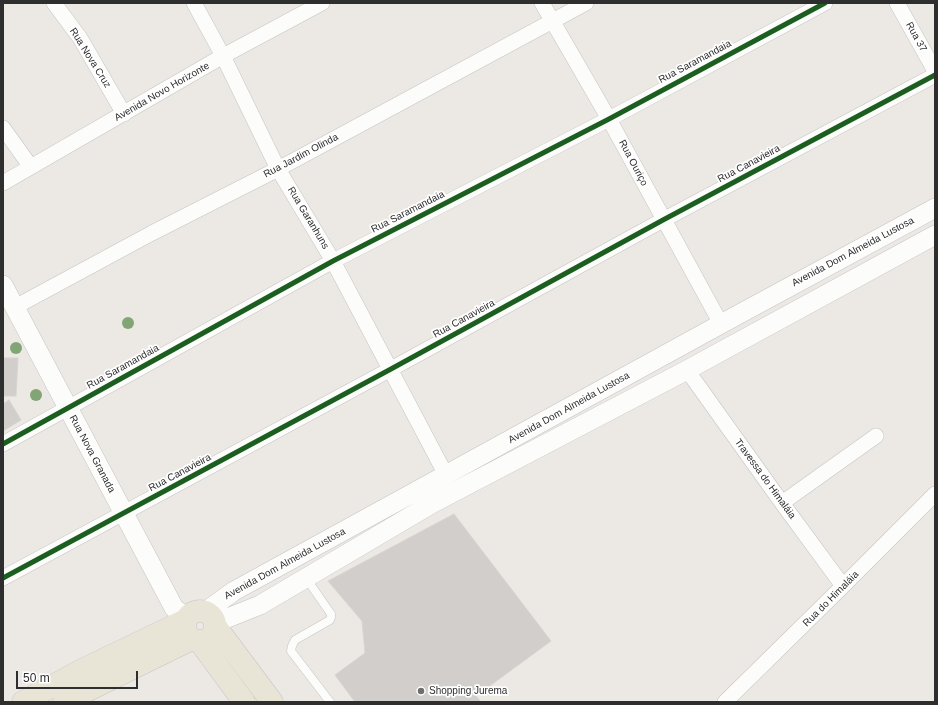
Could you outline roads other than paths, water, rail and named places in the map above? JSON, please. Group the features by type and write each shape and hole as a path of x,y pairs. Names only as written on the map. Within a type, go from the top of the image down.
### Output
{"main road":[{"name":"Avenida Dom Almeida Lustosa","path":"23,702 82,670 200,626"},
{"name":"Avenida Dom Almeida Lustosa","path":"64,702 200,626"},
{"path":"200,626 244,702"},
{"path":"200,626 272,702"}],"street":[{"name":"Rua Nova Cruz","path":"54,3 80,38 124,114"},
{"name":"Rua Garanhuns","path":"194,3 223,56 278,169 333,261 446,475"},
{"name":"Avenida Novo Horizonte","path":"3,183 223,56 322,3"},
{"name":"Rua Ouriço","path":"542,3 609,119 720,324"},
{"name":"Rua Jardim Olinda","path":"15,307 152,233 278,169 586,3"},
{"name":"Rua Saramandaia","path":"3,444 333,261 609,119 825,3"},
{"name":"Rua 37","path":"897,3 935,71"},
{"name":"Rua Canavieira","path":"3,578 124,514 663,220 935,75"},
{"path":"3,128 31,168"},
{"name":"Avenida Dom Almeida Lustosa","path":"200,626 234,591 720,324 933,214"},
{"name":"Avenida Dom Almeida Lustosa","path":"200,626 260,605 433,503 687,370 935,235"},
{"name":"Rua Nova Granada","path":"3,285 174,608 200,626"},
{"name":"Travessa do Himaláia","path":"687,370 782,503 844,586"},
{"path":"782,503 876,436"},
{"name":"Rua do Himaláia","path":"725,702 844,586 935,494"}],"lane":[{"path":"306,578 325,604 331,614 331,617 330,620 295,640 291,650 330,702"}],"place":[{"name":"Shopping Jurema","path":"421,691"}]}
